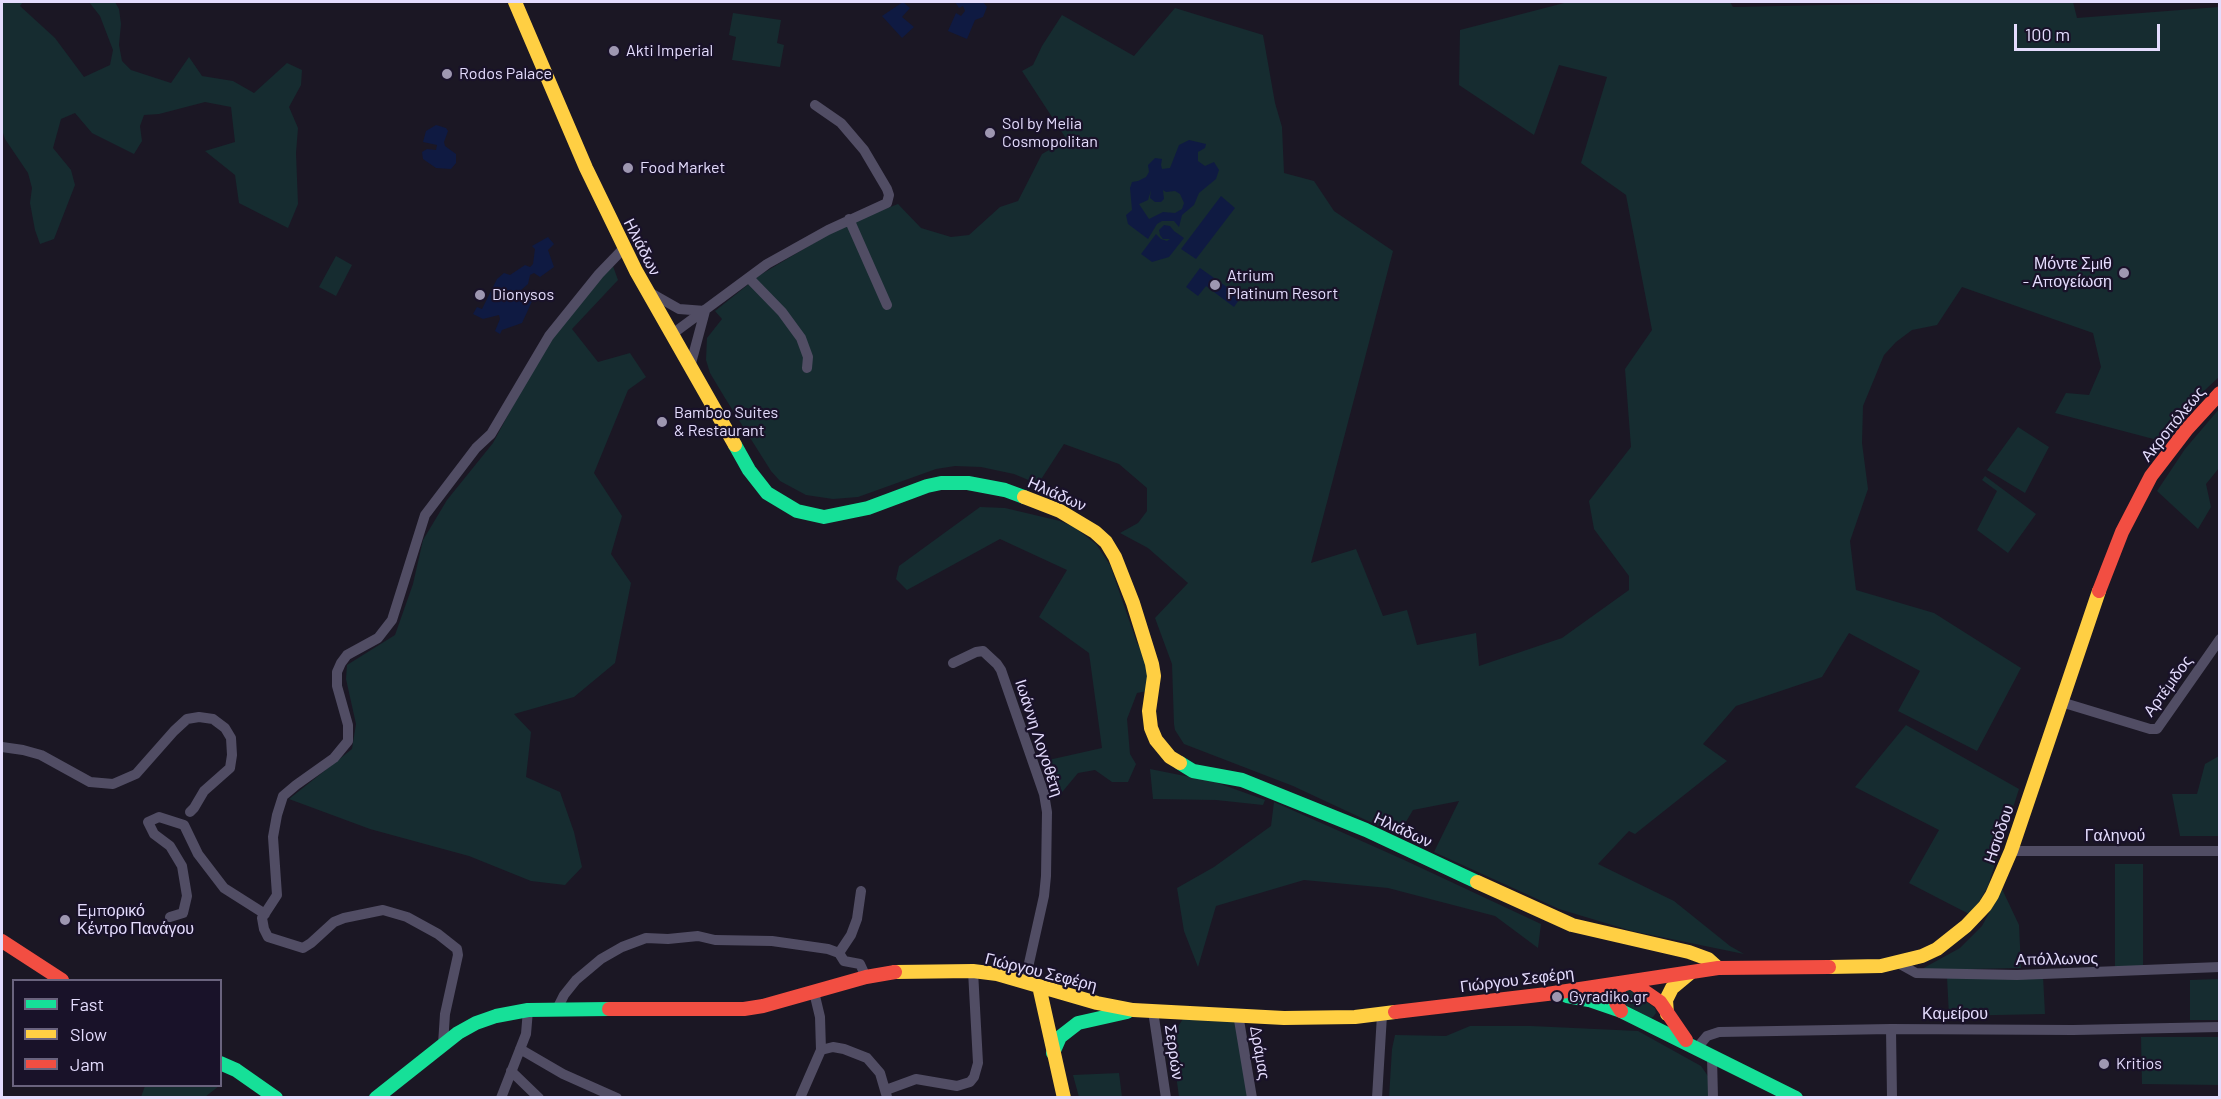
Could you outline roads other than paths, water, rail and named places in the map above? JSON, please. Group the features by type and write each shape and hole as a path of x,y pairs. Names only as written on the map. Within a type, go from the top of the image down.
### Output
{"street":[{"name":"Ηλιάδων","path":"515,2 586,168 624,248 749,470 767,493 796,511 824,517 868,508 927,486 942,483 968,483 1005,490 1060,511 1095,532 1106,542 1115,557 1133,603 1152,664 1154,676 1149,711 1151,728 1161,748 1179,764 1193,771 1242,780 1366,830 1556,919 1572,925 1689,952 1708,959 1718,968"},
{"path":"671,335 767,264 849,219 887,204 889,195 864,150 841,123 815,105"},
{"path":"849,219 887,305"},
{"path":"443,1044 445,1014 458,955 457,949 450,941 407,917 383,910 334,922 303,948 268,937 262,918 277,895 273,837 277,815 283,796 296,784 334,758 348,741 348,725 337,686 337,672 347,655 378,638 392,620 425,515 476,448 491,434 549,336 599,273 624,248"},
{"path":"749,278 782,312 801,338 808,357 807,368"},
{"path":"646,290 679,309 705,311"},
{"path":"690,368 705,311"},
{"name":"Ακροπόλεως","path":"2151,476 2187,429 2220,393"},
{"name":"Ησιόδου","path":"1696,972 1718,968 1871,966 1898,963 1937,949 1966,927 1992,895 2011,851 2110,557 2151,476"},
{"name":"Αρτέμιδος","path":"2061,702 2150,729 2157,729 2220,639"},
{"name":"Ιωάννη Λογοθέτη","path":"953,663 983,651 1001,670 1044,794 1047,812 1046,876 1032,984"},
{"path":"2,747 40,755 90,782 113,784 136,774 187,719 199,717 213,719 225,728 231,738 230,768 204,791 190,812"},
{"path":"170,916 183,913 187,896 182,866 170,846 154,834 148,822 159,816 184,825 198,854 224,888 265,914"},
{"name":"Γαληνού","path":"2011,851 2220,851"},
{"path":"839,953 851,935 857,920 861,891"},
{"path":"557,1009 564,995 576,980 601,959 622,947 646,938 668,939 698,936 715,940 772,941 828,950 839,953 844,961 860,964 866,977"},
{"path":"2,941 59,979"},
{"path":"1649,1025 1659,1025 1664,1022 1666,1000 1672,988 1696,972 1699,959 1689,952"},
{"name":"Απόλλωνος","path":"1898,963 1916,973 2017,975 2220,967"},
{"name":"Γιώργου Σεφέρη","path":"376,1098 443,1044 486,1019 528,1011 557,1009 722,1010 763,1006 866,977 899,971 973,971 1133,1010 1284,1018 1382,1015 1696,972"},
{"path":"821,1050 834,1047 867,1058 880,1073 887,1094 916,1079 957,1086 970,1082 978,1063 973,971"},
{"path":"1621,1011 1616,1003 1616,993 1622,985 1630,982 1657,999 1692,1045"},
{"path":"1032,984 1064,1098"},
{"path":"800,1098 821,1050 820,1017 814,992"},
{"path":"1547,994 1589,1000 1621,1011 1796,1098"},
{"path":"1053,1053 1060,1037 1078,1023 1133,1010"},
{"path":"501,1098 526,1034 528,1011"},
{"name":"Σερρών","path":"1153,1011 1166,1098"},
{"name":"Δράμας","path":"1238,1014 1252,1098"},
{"path":"1377,1098 1382,1015"},
{"name":"Καμείρου","path":"1692,1045 1719,1032 2220,1027"},
{"path":"1891,1029 1892,1098"},
{"path":"520,1049 563,1074 617,1098"},
{"path":"1712,1057 1713,1098"},
{"path":"222,1064 252,1080 276,1098"},
{"path":"511,1071 539,1098"}],"water":[{"path":"903,2 910,8 902,17 914,27 902,38 882,16"},
{"path":"955,2 983,2 987,7 983,17 975,20 967,39 948,31 956,13 961,16 965,11 963,6 959,8"},
{"path":"436,125 446,128 448,131 445,146 456,154 456,163 451,169 436,168 423,159 422,152 427,149 436,150 437,145 423,142 426,131"},
{"path":"1189,140 1206,144 1205,148 1198,152 1198,161 1205,166 1214,162 1219,170 1216,179 1199,193 1194,205 1182,215 1179,227 1174,221 1162,221 1157,224 1148,239 1128,224 1126,215 1132,210 1130,188 1132,182 1146,177 1149,172 1148,165 1155,158 1162,159 1162,169 1170,168 1179,145","holes":["1151,190 1150,198 1155,202 1161,202 1164,199 1163,190 1175,191 1180,194 1184,203 1182,209 1175,213 1163,212 1149,219 1139,204 1148,200"]},
{"path":"1221,196 1235,208 1196,259 1181,249"},
{"path":"1164,225 1170,226 1184,238 1169,257 1152,262 1141,254 1156,234 1161,239 1167,241 1170,239 1163,239 1160,235 1159,230"},
{"path":"548,237 554,244 548,250 554,267 540,277 534,273 530,275 528,284 520,291 522,297 531,293 534,297 522,323 502,330 500,334 495,331 500,319 499,315 483,319 473,314 477,307 482,309 497,279 504,273 510,275 525,265 530,267 533,264 535,249 532,246"},
{"path":"1200,268 1241,297 1234,307 1206,286 1198,296 1186,287"}],"place":[{"name":"Akti Imperial","path":"614,51"},
{"name":"Rodos Palace","path":"447,74"},
{"name":"Sol by Melia Cosmopolitan","path":"990,133"},
{"name":"Food Market","path":"628,168"},
{"name":"Μόντε Σμιθ - Απογείωση","path":"2124,273"},
{"name":"Atrium Platinum Resort","path":"1215,285"},
{"name":"Dionysos","path":"480,295"},
{"name":"Bamboo Suites & Restaurant","path":"662,422"},
{"name":"Εμπορικό Κέντρο Πανάγου","path":"65,920"},
{"name":"Gyradiko.gr","path":"1557,997"},
{"name":"Kritios","path":"2104,1064"}]}
